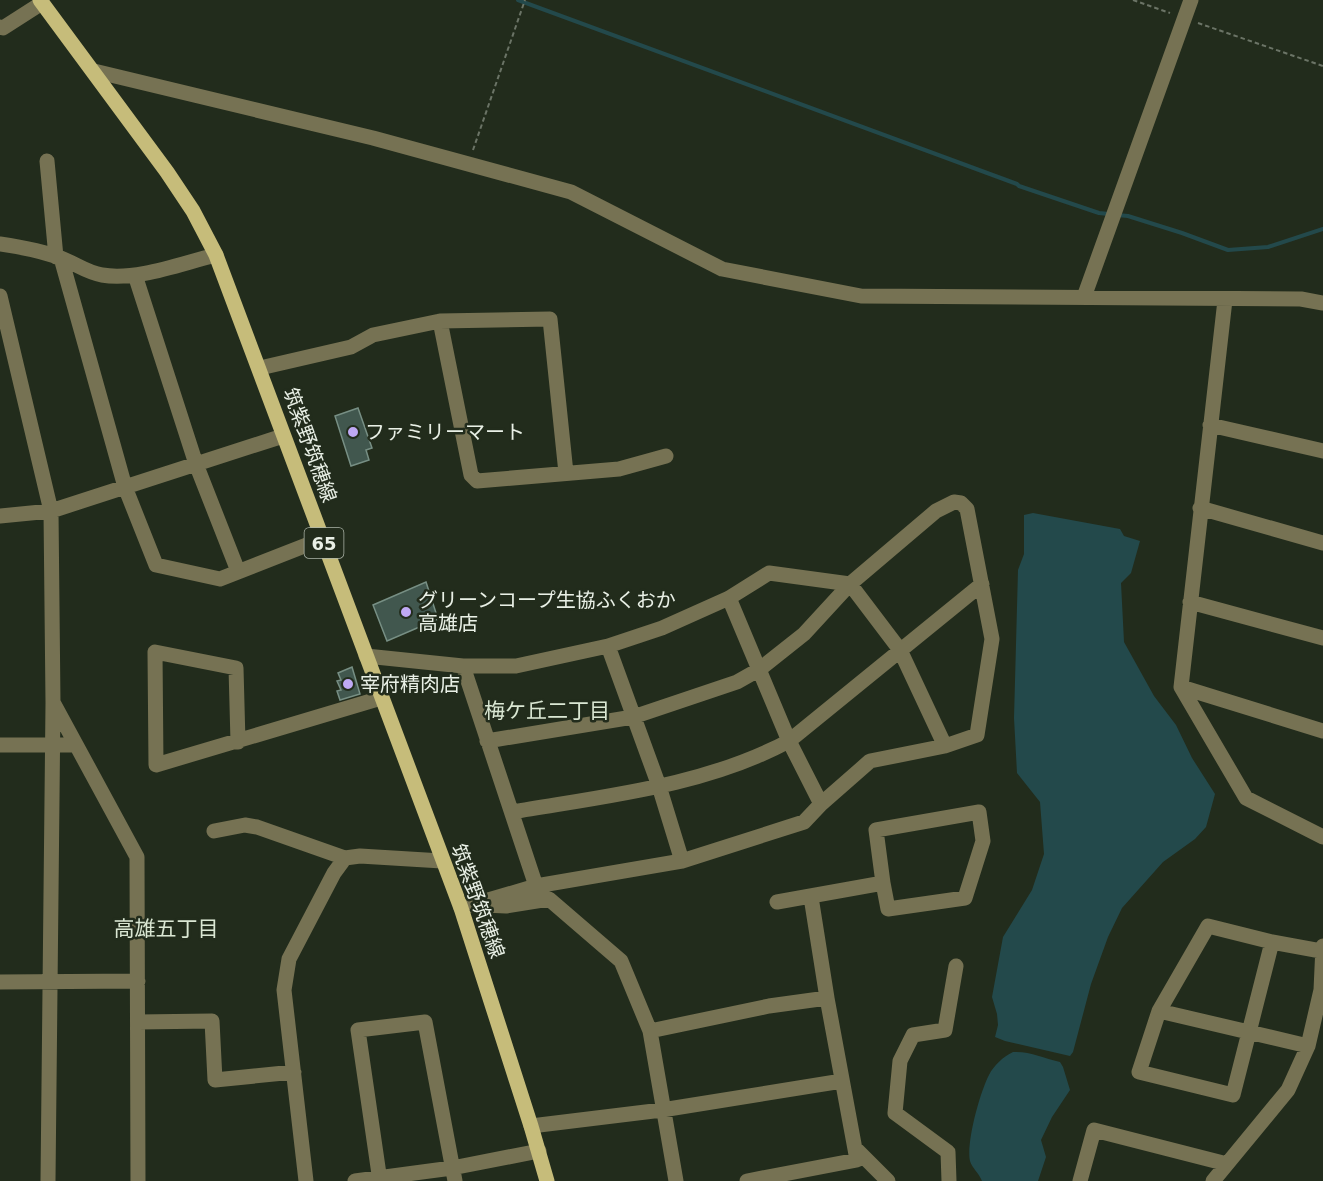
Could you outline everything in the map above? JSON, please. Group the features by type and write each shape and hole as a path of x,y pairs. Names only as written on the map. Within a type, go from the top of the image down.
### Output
{"main road":[{"name":"筑紫野筑穂線","path":"41,2 94,71 193,211 216,255 442,861 466,906 547,1181"}],"street":[{"path":"1084,297 1191,0"},
{"path":"0,27 3,28 41,2"},
{"path":"94,71 372,138 571,192 722,269 861,296 1301,299 1323,303"},
{"path":"47,160 58,257 125,487 156,565 220,579 322,540"},
{"path":"0,244 58,257 99,275 135,275 216,255"},
{"path":"135,275 196,464 238,571"},
{"path":"0,296 51,511 52,982 48,1181"},
{"path":"1225,300 1181,687 1246,798 1323,837"},
{"path":"260,368 351,347 373,334 440,321 550,320 566,473"},
{"path":"440,321 471,475 477,482 619,469 666,456"},
{"path":"1210,425 1323,450"},
{"path":"0,516 51,511 284,436"},
{"path":"466,906 536,886 682,861 804,822 870,761 945,746 977,735 992,639 967,509 961,503 954,502 936,511 850,584 804,634 760,669 737,682 633,717 487,741"},
{"path":"1200,508 1323,543"},
{"path":"366,656 463,666 516,666 608,646 662,627 729,598 769,573 850,584 900,650 945,746"},
{"path":"512,812 659,786 739,764 765,754 789,741 982,584"},
{"path":"729,598 789,741 821,804"},
{"path":"1190,602 1323,638"},
{"path":"608,646 659,786 682,861"},
{"path":"238,742 236,668 155,652 156,765 238,742 381,698"},
{"path":"463,666 536,886"},
{"path":"1181,687 1323,731"},
{"path":"53,702 137,857 138,1181"},
{"path":"0,745 76,745"},
{"path":"979,812 983,841 965,898 888,909 883,884 876,830 979,812"},
{"path":"214,831 245,825 257,827 345,858 360,856 442,861"},
{"path":"306,1181 284,990 289,959 334,873 345,858"},
{"path":"777,902 883,884"},
{"path":"755,1180 857,1160 811,897"},
{"path":"466,906 506,906 549,899 621,961 650,1030 676,1181"},
{"path":"1213,1181 1288,1090 1308,1046 1322,993 1322,949 1272,942 1208,926 1159,1011 1139,1072 1233,1095 1272,942"},
{"path":"949,1181 948,1152 895,1113 900,1061 913,1035 945,1030 956,966"},
{"path":"0,982 138,981"},
{"path":"650,1030 769,1006 827,998"},
{"path":"1159,1011 1308,1046"},
{"path":"138,1022 212,1021 215,1080 294,1072"},
{"path":"380,1179 358,1030 425,1022 454,1174"},
{"path":"531,1126 662,1110 842,1081"},
{"path":"1080,1181 1094,1130 1227,1164"},
{"path":"855,1148 888,1181"},
{"path":"355,1181 454,1174 539,1151"}],"path":[{"path":"468,164 525,0"},
{"path":"1133,0 1323,66"}],"water":[{"path":"1033,513 1120,529 1124,536 1140,541 1131,573 1121,583 1124,642 1154,696 1176,725 1192,758 1215,794 1206,827 1195,839 1163,862 1122,908 1108,937 1091,984 1070,1056 995,1037 998,1025 992,997 1003,937 1032,890 1044,854 1040,802 1017,773 1014,718 1018,570 1024,554 1024,515"},
{"path":"1013,1052 1060,1062 1070,1090 1052,1117 1041,1140 1046,1157 1038,1181 982,1181 972,1166 969,1153 975,1118 985,1083 991,1071"}],"building":[{"name":"ファミリーマート","path":"358,408 372,448 366,450 369,460 351,466 335,416"},
{"name":"グリーンコープ生協ふくおか 高雄店","path":"426,582 438,619 387,641 373,605"},
{"name":"宰府精肉店","path":"352,667 360,694 340,700 337,691 341,690 337,681 341,680 338,673"}],"waterway":[{"path":"518,0 1019,186 1099,213 1109,214"},
{"path":"1117,215 1128,216 1182,233 1228,250 1268,247 1323,229"}],"place":[{"name":"ファミリーマート","path":"353,432"},
{"name":"グリーンコープ生協ふくおか 高雄店","path":"406,612"},
{"name":"宰府精肉店","path":"348,684"}],"district":[{"name":"梅ケ丘二丁目","path":"547,711"},
{"name":"高雄五丁目","path":"166,929"}]}
